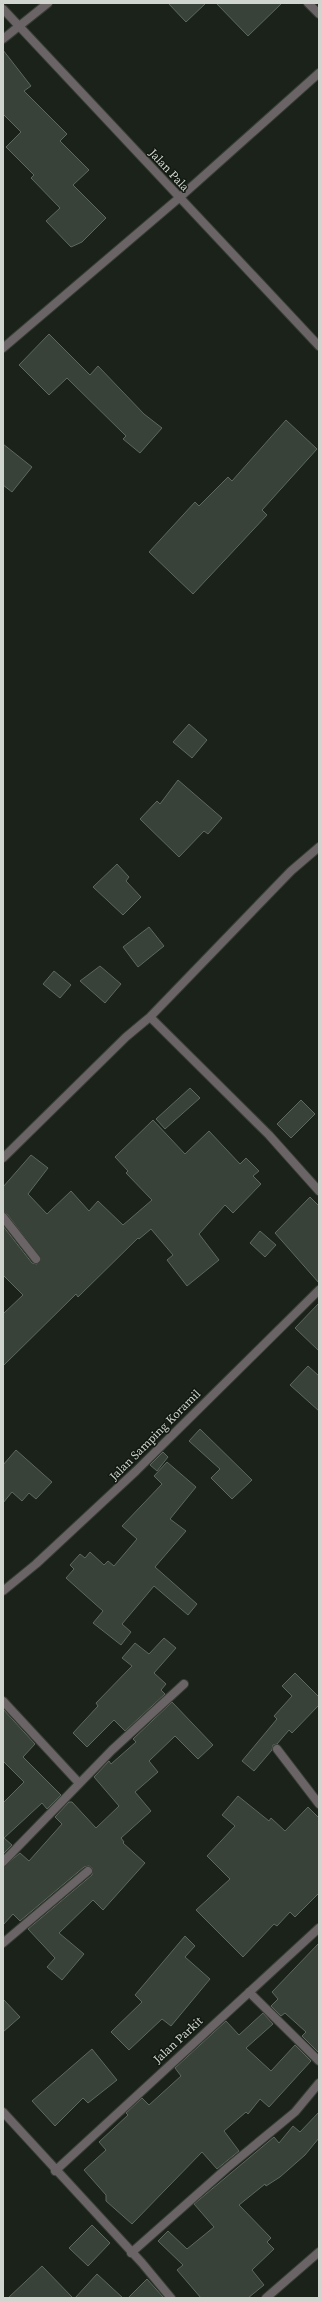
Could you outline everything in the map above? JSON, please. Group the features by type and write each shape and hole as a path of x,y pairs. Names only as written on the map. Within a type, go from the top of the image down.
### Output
{"street":[{"path":"3,39 48,3"},
{"path":"308,3 319,14"},
{"name":"Jalan Pala","path":"3,8 319,346"},
{"path":"3,348 179,198 319,74"},
{"path":"3,1158 126,1038 150,1017 291,871 319,848"},
{"path":"150,1017 258,1124 319,1191"},
{"path":"3,1217 36,1259"},
{"name":"Jalan Samping Koramil","path":"3,1591 36,1564 136,1471 319,1290"},
{"path":"3,1862 79,1783 184,1684"},
{"path":"3,1701 79,1783"},
{"path":"277,1749 319,1804"},
{"path":"3,1943 88,1871"},
{"name":"Jalan Parkit","path":"55,2171 319,1928"},
{"path":"249,1992 319,2061"},
{"path":"131,2253 295,2112 319,2084"},
{"path":"3,2112 171,2298"},
{"path":"266,2298 319,2252"}],"building":[{"path":"168,3 206,3 186,22"},
{"path":"216,3 282,3 248,36"},
{"path":"3,50 31,86 24,91 67,134 60,141 89,170 73,185 106,218 82,242 71,247 46,221 60,208 31,178 34,175 6,147 21,132 3,114"},
{"path":"49,334 90,375 98,366 144,414 162,428 140,453 123,439 126,436 67,378 49,395 19,365"},
{"path":"286,420 317,449 262,510 267,515 193,594 149,552 195,502 199,506 228,477 232,481"},
{"path":"3,444 32,467 12,492 3,485"},
{"path":"189,724 207,740 192,758 173,742"},
{"path":"178,780 222,818 208,834 204,831 179,857 140,819 157,801 160,804"},
{"path":"117,864 129,877 126,881 141,897 123,915 93,887"},
{"path":"149,927 164,946 138,967 123,947"},
{"path":"100,966 121,984 105,1003 80,981"},
{"path":"54,971 71,985 60,998 43,984"},
{"path":"190,1088 200,1098 165,1129 156,1119"},
{"path":"301,1100 315,1114 291,1138 277,1124"},
{"path":"153,1120 185,1154 209,1131 240,1164 246,1158 259,1171 253,1176 261,1184 233,1213 225,1205 199,1234 219,1260 187,1286 167,1260 173,1255 151,1229 139,1239 138,1238 78,1297 76,1294 3,1366 3,1314 23,1295 3,1275 3,1226 32,1263 37,1264 41,1259 7,1214 3,1212 3,1187 31,1155 48,1168 28,1194 47,1214 71,1191 89,1211 98,1201 123,1225 152,1200 126,1173 128,1171 115,1157"},
{"path":"310,1197 319,1206 319,1283 275,1233"},
{"path":"260,1231 276,1245 265,1257 250,1243"},
{"path":"319,1303 319,1351 295,1328"},
{"path":"308,1366 319,1376 319,1411 290,1385"},
{"path":"200,1429 252,1480 232,1499 211,1478 220,1469 189,1441"},
{"path":"16,1450 52,1482 36,1499 29,1493 22,1501 12,1492 3,1503 3,1465"},
{"path":"163,1452 168,1457 157,1471 150,1465"},
{"path":"167,1462 196,1487 170,1519 186,1531 155,1567 197,1604 188,1615 154,1586 122,1624 131,1632 121,1645 93,1623 103,1611 66,1578 74,1569 70,1565 80,1554 85,1558 90,1552 104,1565 108,1561 114,1566 137,1539 122,1526 162,1484 154,1476"},
{"path":"164,1638 176,1648 154,1673 166,1684 161,1690 165,1694 125,1731 114,1720 87,1747 73,1733 98,1706 96,1703 132,1666 122,1658 135,1643 149,1654"},
{"path":"295,1673 319,1697 319,1705 292,1733 289,1730 277,1744 273,1745 272,1750 254,1771 242,1761 277,1719 274,1716 292,1696 282,1686"},
{"path":"172,1702 213,1745 198,1759 175,1736 149,1761 158,1772 135,1792 151,1811 121,1838 124,1842 123,1843 145,1863 103,1910 93,1900 59,1933 84,1954 62,1980 47,1967 55,1958 28,1929 92,1875 92,1868 89,1866 84,1867 20,1921 13,1914 3,1925 3,1867 20,1853 29,1861 62,1824 55,1817 69,1802 72,1802 96,1828 119,1806 94,1777 109,1761 111,1764 136,1742 133,1739"},
{"path":"3,1709 35,1744 23,1757 61,1795 47,1809 42,1803 4,1838 12,1845 3,1854 3,1803 24,1782 3,1761"},
{"path":"238,1796 269,1821 271,1818 285,1831 308,1807 319,1818 319,1893 295,1917 290,1912 277,1926 274,1924 243,1957 196,1910 230,1879 207,1856 235,1826 222,1815"},
{"path":"185,1936 195,1946 185,1957 210,1979 171,2026 162,2019 129,2050 111,2032 142,2002 135,1995"},
{"path":"319,1943 319,2053 302,2036 306,2032 285,2013 281,2016 271,2006 278,1999 272,1992"},
{"path":"3,1999 20,2017 3,2032"},
{"path":"263,2013 273,2024 246,2048 271,2071 295,2045 311,2061 269,2107 260,2099 248,2114 246,2112 224,2131 239,2151 217,2169 202,2152 132,2224 106,2201 106,2195 84,2170 106,2150 99,2142 128,2115 126,2113 142,2098 149,2105 181,2076 175,2068 226,2021 239,2035"},
{"path":"92,2049 117,2080 88,2103 83,2098 55,2126 32,2101"},
{"path":"319,2112 319,2138 305,2155 280,2177 266,2186 265,2184 239,2205 271,2238 267,2242 274,2249 252,2270 264,2285 248,2298 201,2298 177,2270 183,2265 158,2241 168,2231 187,2249 214,2227 194,2204 274,2137 279,2143 293,2126 300,2132"},
{"path":"92,2225 110,2243 88,2266 69,2248"},
{"path":"42,2266 73,2298 8,2298"},
{"path":"97,2274 123,2298 75,2298"},
{"path":"147,2279 164,2298 128,2298"}]}
